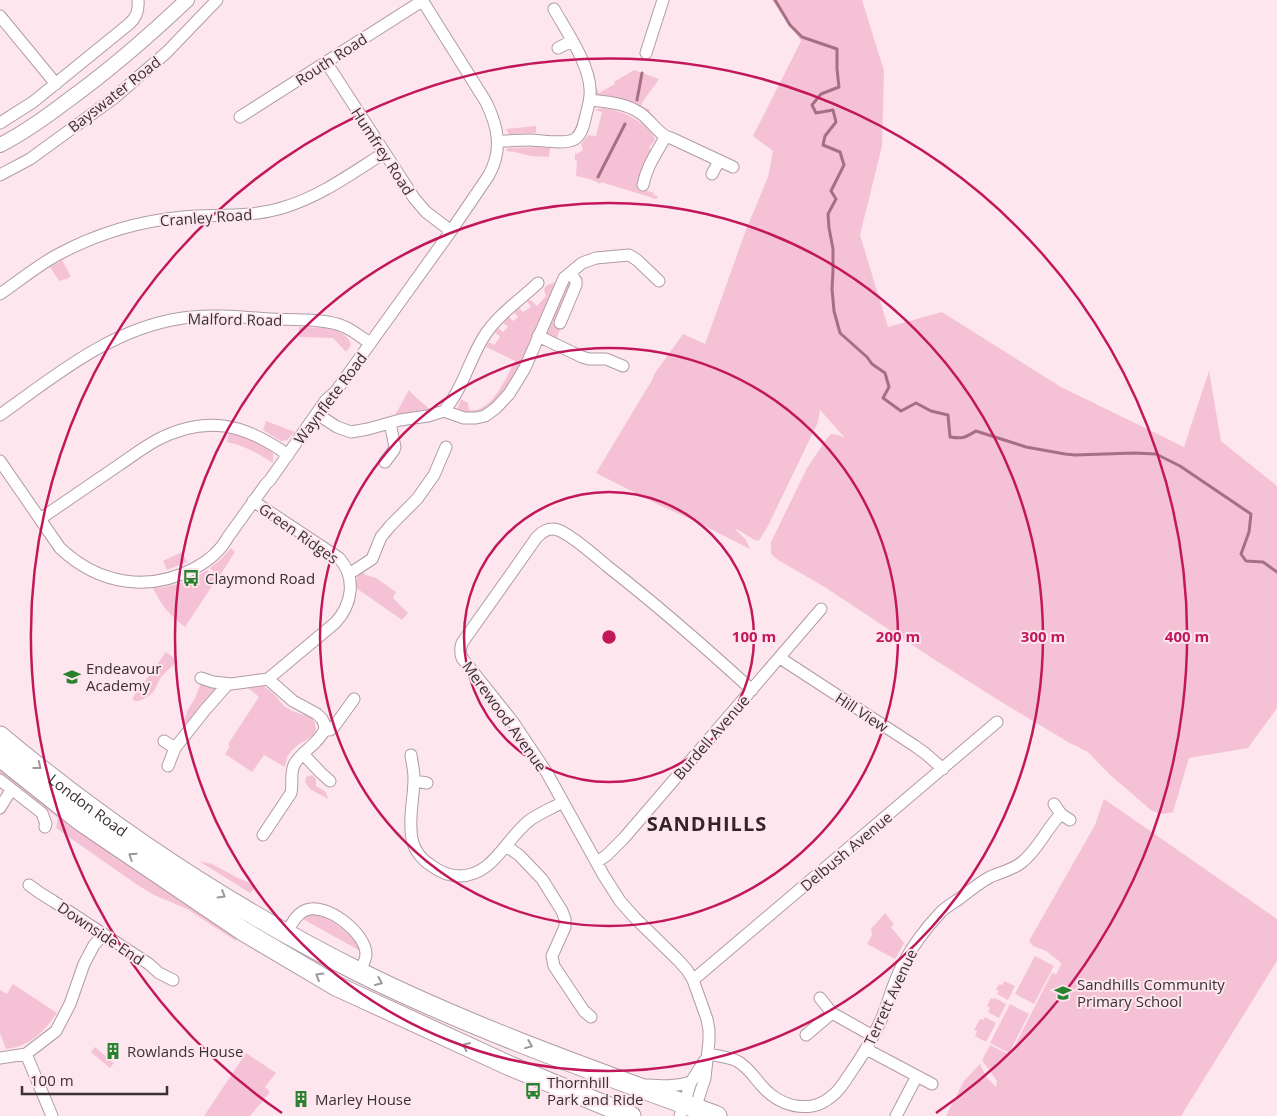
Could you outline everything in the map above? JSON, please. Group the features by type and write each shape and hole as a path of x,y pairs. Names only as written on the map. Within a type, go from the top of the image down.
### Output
{"highway":[{"name":"London Road","path":"0,736 176,876"},
{"name":"London Road","path":"0,758 82,822 176,876"},
{"path":"176,876 237,905 359,972 476,1024 633,1085 688,1112 717,1116"},
{"path":"176,876 243,931 336,986 510,1066 631,1116"}],"street":[{"name":"Bayswater Road","path":"0,145 27,130 98,79 187,0"},
{"name":"Bayswater Road","path":"0,175 30,159 114,98 167,52 217,0"},
{"name":"Routh Road","path":"240,117 422,0"},
{"name":"Waynflete Road","path":"0,461 60,548 86,568 112,579 149,582 179,576 200,565 225,544 253,501 326,400 336,391 451,231 494,166 498,141 492,114 422,0"},
{"path":"646,53 662,0"},
{"path":"0,123 33,102 133,20 138,10 138,2"},
{"path":"498,141 534,140 568,142 580,134 590,100 588,72 554,9"},
{"path":"0,16 56,84"},
{"path":"558,48 572,41"},
{"name":"Humfrey Road","path":"326,62 419,205 451,231"},
{"path":"590,100 618,104 633,109 645,116 664,137 671,138 733,167"},
{"path":"643,185 645,174 664,137"},
{"name":"Cranley Road","path":"0,294 56,256 91,239 130,226 156,220 253,214 283,208 304,201 324,191 384,153"},
{"path":"712,174 719,160"},
{"path":"444,411 470,419 481,417 491,412 500,404 524,368 564,278 582,263 596,258 629,255 659,281"},
{"path":"560,323 576,284 570,273"},
{"path":"317,414 337,427 351,432 444,411 455,396 484,337 502,315 536,289"},
{"name":"Malford Road","path":"0,415 76,362 106,344 139,329 178,319 216,316 331,323 345,327 370,343"},
{"path":"538,336 582,357 606,359 623,366"},
{"path":"385,462 395,447 390,423"},
{"path":"40,519 151,443 174,432 188,428 213,425 243,430 266,440 288,455"},
{"path":"349,574 372,559 381,537 417,498 434,475 446,447"},
{"name":"Green Ridges","path":"253,501 343,562 349,574 351,590 342,615 335,623 268,679"},
{"name":"Merewood Avenue","path":"688,1112 705,1078 708,1054 709,1030 694,980 678,960 623,905 547,773 513,722 462,658 460,652 462,643 537,537 543,531 550,529 564,534 582,546 639,591 752,690"},
{"name":"Burdell Avenue","path":"597,862 624,838 821,609"},
{"name":"Hill View","path":"780,658 915,746 943,769"},
{"path":"201,678 213,682 231,684 268,679 293,701 322,718 324,723 325,729 320,740 303,754 293,767 291,793 262,834"},
{"path":"168,766 175,748 219,694 231,684"},
{"path":"325,729 330,730 333,728 354,699"},
{"name":"Delbush Avenue","path":"694,980 997,722"},
{"path":"164,741 175,748"},
{"path":"303,754 330,781"},
{"path":"410,755 414,775 412,840 418,852 428,864 449,875 470,875 479,872 530,820 563,802"},
{"path":"0,780 42,813 46,827"},
{"path":"414,782 428,784"},
{"path":"0,808 11,790"},
{"name":"Terrett Avenue","path":"708,1054 738,1061 774,1097 789,1104 813,1106 832,1096 842,1085 866,1049 884,1012 899,972 922,934 941,912 972,888 990,877 1013,869 1027,859 1049,827 1066,817 1054,804"},
{"path":"506,846 518,855 542,880 562,911 565,927 552,956 554,966 584,1011 591,1017"},
{"name":"Downside End","path":"30,885 173,980"},
{"path":"286,933 298,915 304,911 312,908 330,913 350,926 362,942 366,954 359,972"},
{"path":"0,1058 26,1054 56,1031 70,1004 84,964 94,945 104,934"},
{"path":"820,998 832,1014 873,1036"},
{"path":"806,1035 832,1014"},
{"path":"866,1049 932,1084"},
{"path":"26,1054 52,1116"},
{"name":"Merewood Avenue","path":"688,1112 691,1082 708,1054"},
{"path":"896,1116 916,1076"},
{"path":"633,1085 668,1086 691,1082"}],"shaded area":[{"path":"772,0 862,0 884,71 882,146 860,235 888,327 942,312 1061,387 1184,447 1209,371 1221,441 1277,486 1277,708 1248,748 1189,758 1173,812 1163,814 1152,811 1109,774 1088,752 1003,703 771,554 771,542 807,468 831,434 845,438 820,410 818,422 760,539 758,541 755,540 735,529 746,540 750,549 596,473 655,373 683,334 705,344 746,230 768,177 773,151 753,136 801,41"},
{"path":"634,70 659,79 641,106 650,110 648,114 597,95 595,92 595,85 599,93"},
{"path":"604,108 632,117 654,137 655,140 649,148 654,151 645,190 658,196 656,199 576,176 577,161 575,160 575,153 577,154 583,150 581,144 588,135 596,136 602,112 595,110"},
{"path":"536,126 536,133 509,134 506,129"},
{"path":"508,148 550,148 549,157 506,151"},
{"path":"62,260 71,277 60,281 50,267"},
{"path":"570,280 571,287 567,290 553,323 561,327 555,342 548,338 543,329 565,282"},
{"path":"555,282 557,284 521,366 505,393 486,411 470,416 458,411 461,399 468,403 469,410 477,410 485,406 497,393 515,361 486,347 489,342 494,345 500,337 495,332 498,328 503,332 508,327 503,323 509,317 513,321 518,317 514,312 519,308 523,312 531,307 527,301 529,300 537,306 546,296 544,290 546,286"},
{"path":"299,327 337,331 348,339 351,345 346,352 333,338 299,337"},
{"path":"409,390 429,409 395,415"},
{"path":"266,421 295,432 287,440 281,441 263,430"},
{"path":"229,433 252,440 269,449 273,453 273,463 251,450 227,442"},
{"path":"231,548 235,552 219,577 210,568"},
{"path":"182,552 187,562 167,570 163,561"},
{"path":"207,570 216,580 185,627 166,610 153,588 181,583"},
{"path":"362,572 376,578 396,592 393,598 408,613 402,620 356,588 357,579"},
{"path":"166,652 179,662 175,663 161,677 154,691 149,696 139,701 132,699"},
{"path":"201,683 219,687 186,724 183,720"},
{"path":"264,686 284,706 292,711 311,717 315,723 316,731 313,736 292,750 287,757 285,767 264,755 252,772 225,754 230,746 228,744 259,697 247,687"},
{"path":"0,767 235,936 236,941 187,909 154,895 136,884 56,828 58,818 0,774"},
{"path":"312,775 316,779 316,786 326,792 328,799 310,789 305,782 306,777"},
{"name":"Sandhills Community Primary School","path":"1104,799 1277,919 1277,961 1181,1116 946,1116 964,1081 980,1064 987,1078 996,1087 997,1081 982,1060 990,1045 1010,1055 1052,973 1056,974 1061,965 1060,962 1046,951 1033,946 1029,941 1095,825"},
{"path":"199,861 212,864 257,886 250,893"},
{"path":"885,913 894,924 891,927 904,943 895,959 867,944 872,935 871,929"},
{"path":"308,915 318,915 338,926 350,935 362,952 303,919"},
{"path":"1035,956 1054,966 1034,1004 1015,994"},
{"path":"1004,981 1015,986 1008,1000 997,994 999,991 996,990 999,984 1002,985"},
{"path":"13,984 57,1013 47,1026 29,1042 6,1049 0,1033 0,990 7,994"},
{"path":"991,998 1006,1004 999,1018 988,1012 990,1008 987,1006"},
{"path":"1010,1004 1029,1014 1009,1053 990,1043"},
{"path":"985,1017 996,1023 986,1042 975,1036 977,1031 974,1030 980,1019 983,1020"},
{"path":"95,1047 114,1063 110,1068 91,1052"},
{"path":"246,1053 276,1073 265,1087 270,1092 250,1116 204,1116"}],"waterway":[{"path":"775,0 790,25 802,37 837,49 839,87 821,94 812,105 816,113 833,110 836,122 825,136 823,145 840,152 844,165 831,191 836,199 828,214 833,249 832,289 834,311 840,333 867,357 872,364 885,373 889,387 883,398 901,411 916,403 931,411 948,415 950,437 963,437 976,431 1026,447 1065,454 1156,454 1180,466 1251,514 1249,532 1241,554 1246,561 1263,562 1277,572"},
{"path":"637,100 642,73"},
{"path":"598,177 625,124"}],"place":[{"name":"Claymond Road","path":"191,578"},
{"name":"Endeavour Academy","path":"72,677"},
{"name":"Sandhills Community Primary School","path":"1063,993"},
{"name":"Rowlands House","path":"113,1051"},
{"name":"Thornhill Park and Ride","path":"533,1091"},
{"name":"Marley House","path":"301,1099"}],"district":[{"name":"SANDHILLS","path":"707,823"}]}
